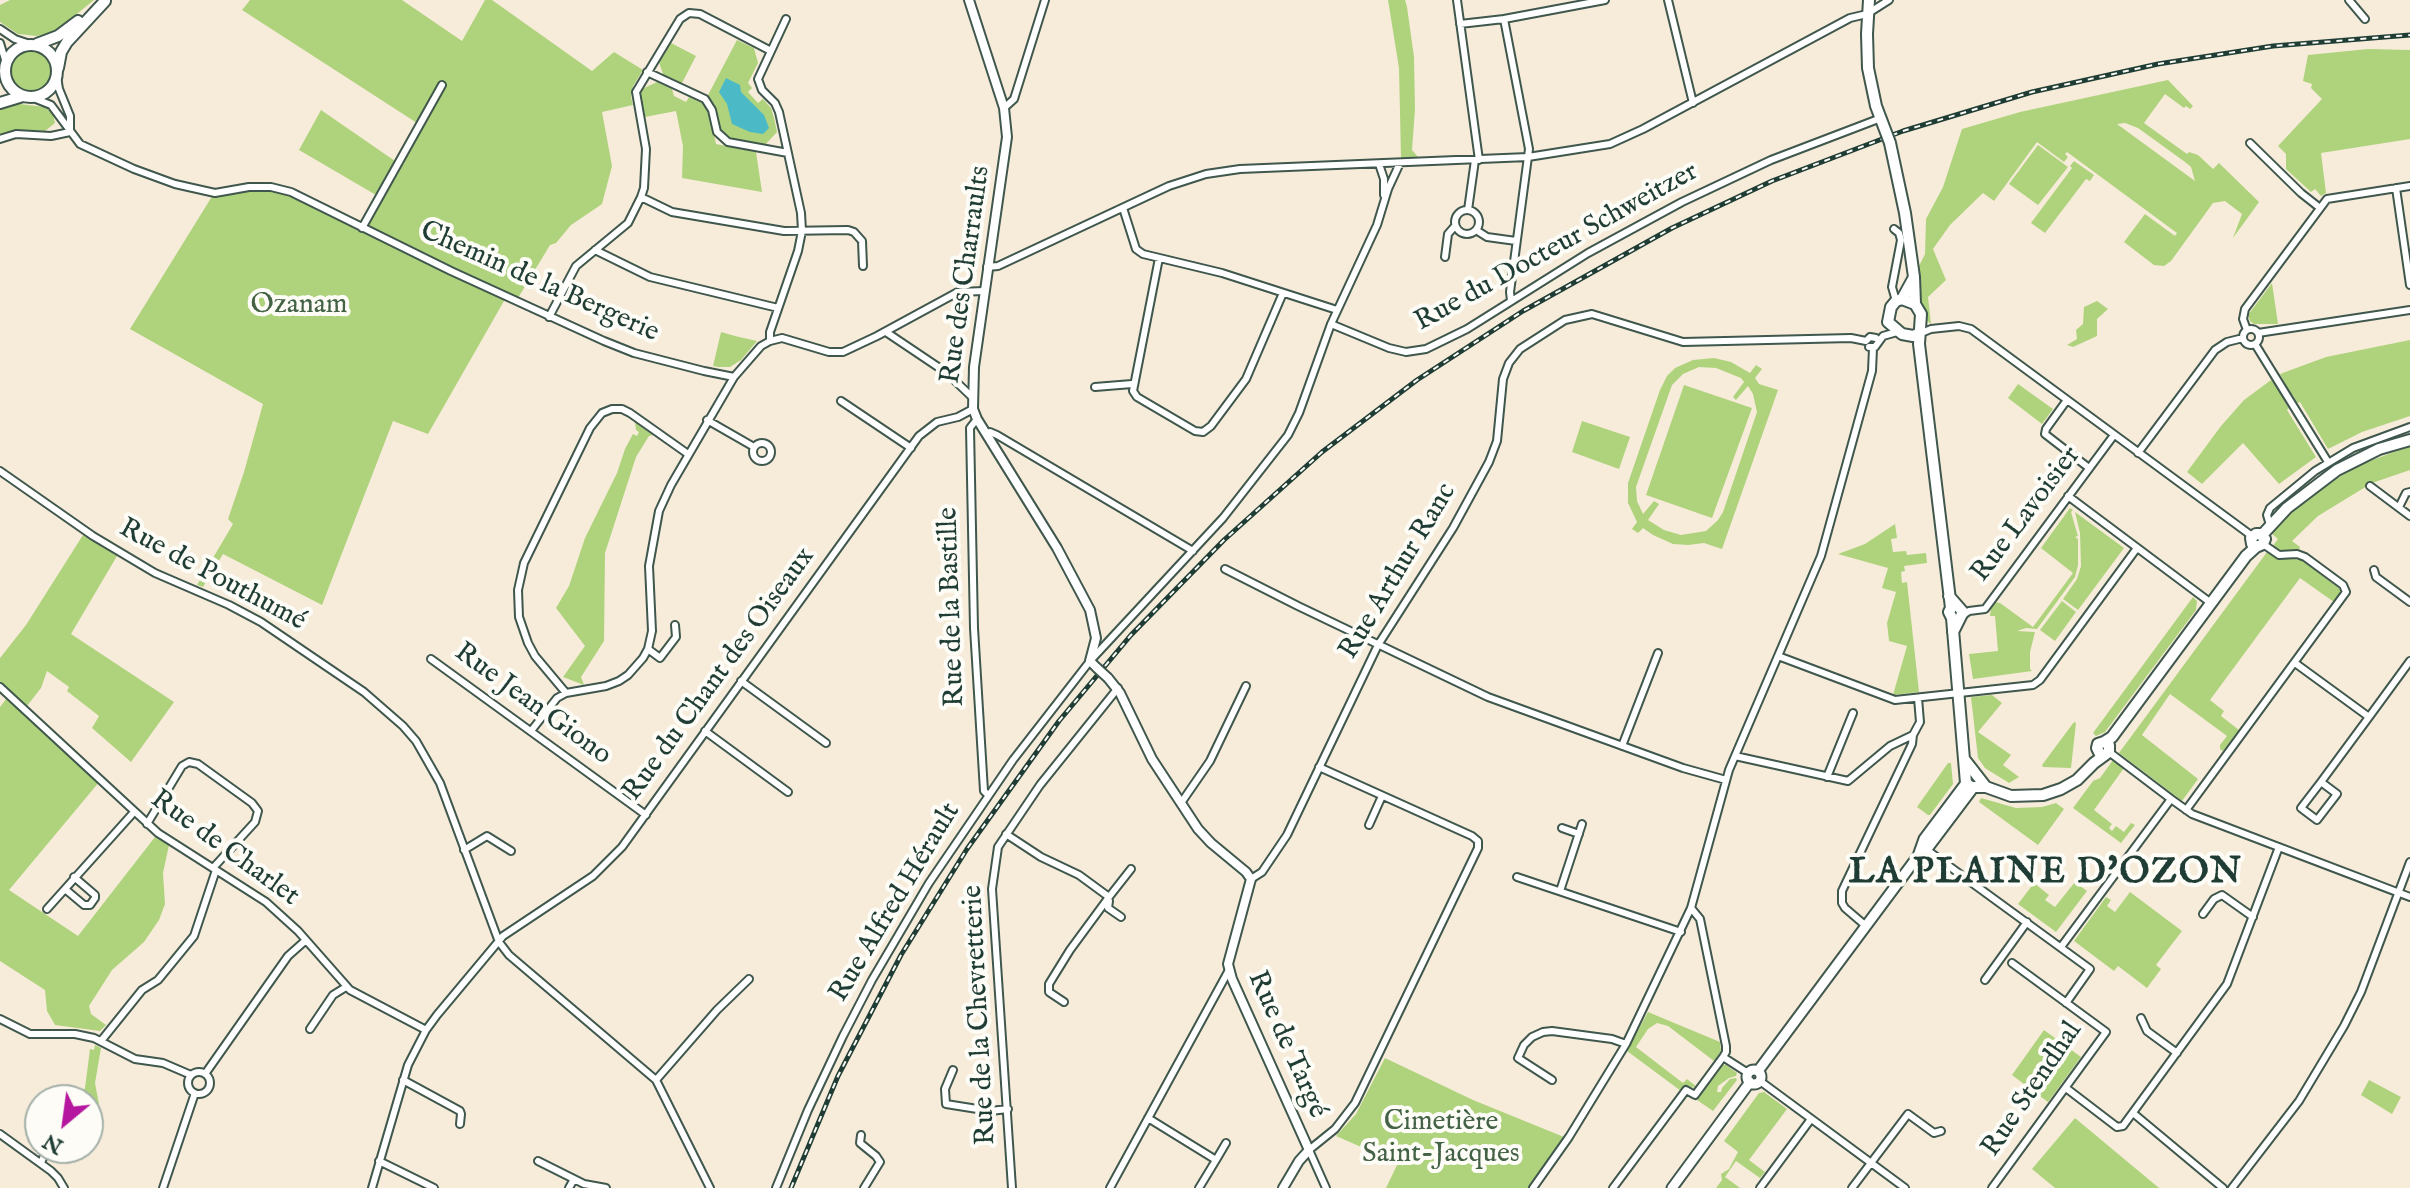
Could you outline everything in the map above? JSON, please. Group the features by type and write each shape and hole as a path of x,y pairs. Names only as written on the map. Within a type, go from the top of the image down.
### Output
{"main road":[{"path":"0,85 17,48 58,36 105,0"},
{"path":"0,103 41,95 49,90 58,73 65,46 105,0"},
{"path":"1867,0 1868,68 1901,190 1915,304 1921,314 1920,333 1948,595 1959,612 1953,632 1965,760 1974,783 2011,796 2043,795 2070,785 2094,763 2270,525 2309,489 2337,470 2379,449 2410,440"},
{"path":"32,44 51,53 58,73"},
{"path":"6,68 10,86 27,96"},
{"path":"1914,277 1889,311 1888,322 1897,332 1920,333"},
{"path":"1899,300 1915,304"},
{"path":"1672,1188 1922,850 1924,839 1974,783"}],"street":[{"name":"Rue des Charraults","path":"969,0 1004,108 1005,151 984,291 972,397 974,421 986,434 1057,548 1090,610 1096,632"},
{"path":"1004,108 1014,99 1045,0"},
{"path":"1457,0 1477,160 1468,210"},
{"path":"1460,24 1605,0"},
{"path":"1668,0 1693,103"},
{"path":"987,267 998,266 1179,182 1221,171 1528,157 1610,144 1889,0"},
{"path":"2349,0 2365,19"},
{"path":"549,317 576,266 628,223 641,197 646,149 636,92 680,19 689,13 700,14 771,51"},
{"path":"770,341 770,332 802,231 779,112 759,84 759,73 786,19"},
{"path":"1504,19 1529,149 1511,301"},
{"path":"0,29 15,39 32,44"},
{"path":"0,43 6,68"},
{"path":"647,72 705,99 712,110 717,132 728,142 788,153"},
{"path":"0,139 16,134 51,136 70,132 70,116 59,89 58,73"},
{"path":"362,228 442,85"},
{"name":"Chemin de la Bergerie","path":"27,96 51,105 80,144 160,179 215,193 271,187 300,197 549,317 634,353 734,377"},
{"name":"Rue du Docteur Schweitzer","path":"1331,324 1406,352 1426,349 1467,329 1588,253 1682,202 1771,160 1881,118"},
{"path":"2250,143 2320,208"},
{"path":"1093,665 1108,642 1249,487 1288,435 1331,324 1382,213 1388,189 1400,163"},
{"path":"1379,164 1385,189 1382,213"},
{"path":"2138,453 2215,350 2227,342 2243,338 2247,330 2243,312 2329,198 2410,186"},
{"path":"2396,188 2410,285"},
{"path":"641,197 672,212 784,231 848,230 862,241 863,266"},
{"path":"1123,208 1136,249 1143,254 1222,273 1337,310"},
{"path":"1445,257 1448,234 1455,226 1457,216 1468,210"},
{"path":"1455,226 1466,234 1476,230 1479,217 1468,210"},
{"path":"1894,229 1901,240 1892,287 1899,300"},
{"path":"1476,230 1487,237 1516,241"},
{"path":"595,250 650,277 778,308"},
{"path":"1159,258 1133,391 1137,397 1195,431 1203,432 1211,426 1246,379 1283,293"},
{"path":"531,731 550,705 566,693 619,681 637,666 648,649 652,631 649,566 653,537 665,497 707,420 734,377 753,354 770,341 782,338 836,353 851,350 958,292 984,291"},
{"path":"2258,333 2410,310"},
{"name":"Rue Arthur Ranc","path":"1251,879 1262,872 1287,835 1378,645 1453,528 1492,456 1497,441 1503,379 1509,363 1526,344 1555,325 1592,314 1683,342 1851,338 1866,341 1870,337 1876,343"},
{"path":"1533,1188 1569,1137 1626,1044 1691,908 1726,780 1821,556 1872,371 1876,343 1888,322"},
{"path":"1920,333 1962,326 1971,329 2257,541 2279,555 2305,557 2343,585 2345,596 2186,810"},
{"path":"2243,338 2248,344 2259,340 2254,329 2247,330"},
{"path":"886,332 947,373 972,397"},
{"path":"1876,343 1883,336 1897,332"},
{"path":"2255,344 2328,462 2337,470"},
{"path":"1095,387 1132,384"},
{"path":"2067,400 2045,434 2089,468"},
{"path":"841,401 911,448"},
{"path":"566,693 528,643 519,617 518,590 524,563 590,428 602,413 622,409 688,454"},
{"name":"Rue du Chant des Oiseaux","path":"372,1188 403,1080 426,1030 511,929 602,869 622,847 927,428 973,409"},
{"path":"958,417 974,421"},
{"path":"707,420 754,447"},
{"name":"Rue de la Bastille","path":"974,421 970,428 975,654 984,791 988,795"},
{"path":"2270,525 2267,515 2270,508 2303,479 2365,443 2410,427"},
{"path":"986,434 997,435 1193,551"},
{"name":"Rue Lavoisier","path":"1959,612 1985,609 2114,435"},
{"name":"Rue de Pouthumé","path":"0,471 93,536 155,573 261,622 388,711 410,734 440,783 499,942"},
{"path":"2370,486 2410,516"},
{"path":"2399,507 2406,493 2410,492"},
{"path":"2068,496 2211,603"},
{"path":"1778,656 1890,698 1918,698 2033,685 2137,548"},
{"path":"1225,569 1488,697 1726,780"},
{"path":"2374,570 2376,577 2410,602"},
{"path":"648,649 660,658 676,637 675,625"},
{"path":"1096,632 1108,642"},
{"path":"1093,665 1096,632"},
{"path":"1622,746 1658,653"},
{"name":"Rue Jean Giono","path":"431,659 646,815"},
{"path":"2321,782 2337,794 2317,820 2301,808 2410,661"},
{"path":"2295,663 2369,717"},
{"path":"1093,665 1118,688 1152,759 1198,829 1251,879"},
{"name":"Rue Alfred Hérault","path":"776,1188 828,1067 909,915 988,795 1093,665"},
{"path":"741,681 826,743"},
{"path":"1181,803 1210,761 1246,686"},
{"name":"Rue de Charlet","path":"0,687 147,824 262,898 306,940 346,987 426,1030"},
{"name":"Rue de la Chevretterie","path":"1012,1188 992,889 998,847 1040,785 1118,688"},
{"path":"1866,926 1845,908 1842,891 1912,744 1920,722 1918,698"},
{"path":"1827,777 1853,713"},
{"path":"705,731 788,792"},
{"path":"1735,756 1848,781 1890,746 1913,735"},
{"path":"2106,747 2186,810 2410,897"},
{"path":"101,1041 144,987 161,977 196,932 214,869 255,822 258,811 252,803 198,764 189,762 182,766 147,824"},
{"path":"1283,1188 1299,1161 1335,1129 1355,1103 1478,848 1478,841 1472,836 1319,767"},
{"path":"1369,825 1382,796"},
{"path":"2061,947 2171,799"},
{"path":"47,909 134,812"},
{"path":"1560,891 1582,824"},
{"path":"1562,828 1579,834"},
{"path":"1006,834 1041,857 1079,875 1109,897"},
{"path":"464,850 487,836 511,851"},
{"path":"2066,1088 2117,1127 2123,1126 2227,984 2279,847"},
{"path":"1922,850 2090,969 2066,1003"},
{"path":"2232,1188 2299,1101 2326,1058 2361,992 2410,862"},
{"path":"1064,1002 1049,992 1049,984 1070,950 1131,869"},
{"path":"65,889 84,905 90,905 95,895 74,877"},
{"path":"1517,877 1681,932"},
{"name":"Rue de Targé","path":"1251,879 1229,957 1229,970 1326,1188"},
{"path":"2203,914 2214,899 2222,895 2253,917"},
{"path":"1109,897 1108,908 1121,917"},
{"path":"1613,1188 1686,1090 1695,1095 1726,1052 1700,919 1691,908"},
{"path":"1985,980 2027,922"},
{"path":"205,1074 288,956 306,940"},
{"path":"499,942 509,955 656,1080 710,1188"},
{"name":"Rue Stendhal","path":"1992,1188 2106,1032 2012,963"},
{"path":"1110,1188 1229,970"},
{"path":"656,1080 717,1010 749,979"},
{"path":"310,1029 333,995 346,987"},
{"path":"2141,1018 2147,1031 2177,1053"},
{"path":"0,1019 30,1034 75,1034 101,1041 135,1059 163,1063 191,1075"},
{"path":"1552,1080 1518,1058 1532,1037 1552,1031 1612,1039 1626,1044"},
{"path":"2079,1052 2087,1058"},
{"path":"1723,1057 1905,1188"},
{"path":"953,1070 945,1089 946,1104 990,1111 1008,1109"},
{"path":"197,1072 205,1074 209,1087 204,1093 195,1093 188,1086 191,1075 197,1072"},
{"path":"403,1080 460,1111 460,1124"},
{"path":"163,1188 195,1093"},
{"path":"2133,1113 2223,1188"},
{"path":"1852,1188 1908,1114 1934,1133 1941,1131"},
{"path":"1148,1118 1216,1160"},
{"path":"1760,1188 1811,1119"},
{"path":"0,1134 24,1151"},
{"path":"861,1135 860,1143 880,1162 864,1188"},
{"path":"1199,1188 1226,1143"},
{"path":"379,1161 434,1188"},
{"path":"538,1161 584,1184 606,1188"},
{"path":"42,1164 64,1188"},
{"path":"569,1188 574,1179"}],"green space":[{"path":"10,0 94,0 56,31 37,36 18,34 0,22 0,5"},
{"name":"Ozanam","path":"250,0 402,0 462,41 485,0 492,0 592,71 614,52 643,70 633,86 633,105 602,112 612,166 602,204 571,225 556,243 550,245 518,298 504,301 428,434 393,421 322,605 223,554 203,587 197,585 233,524 228,519 263,404 130,329 211,198 223,187 274,183 297,190 361,223 376,195 299,150 321,110 395,161 417,123 242,10"},
{"path":"1388,0 1405,0 1407,7 1414,57 1412,150 1419,158 1401,158 1399,68"},
{"path":"737,40 754,48 758,63 748,83 752,88 748,92 758,103 763,99 771,108 774,118 777,132 765,145 730,139 720,130 716,107 707,97"},
{"path":"671,43 696,56 681,85 664,77 659,62"},
{"path":"31,49 46,55 52,70 46,85 31,91 16,85 10,70 16,55"},
{"path":"2368,49 2410,50 2410,139 2321,153 2326,193 2321,196 2315,189 2311,192 2286,169 2286,154 2278,146 2322,99 2311,88 2312,84 2303,81 2308,55"},
{"path":"2168,80 2193,106 2184,108 2165,94 2144,123 2187,154 2198,155 2213,169 2219,163 2259,202 2233,238 2242,214 2225,201 2213,203 2171,261 2164,266 2154,265 2124,242 2145,214 2175,236 2177,233 2067,152 2064,162 2037,142 1994,201 1983,193 1950,225 1933,249 1946,280 1928,297 1931,324 1927,321 1921,302 1919,266 1925,254 1926,219 1943,187 1962,129 2020,112","holes":["2125,123 2138,128 2191,167 2195,181 2117,124"]},
{"path":"657,82 672,89 674,96 686,102 689,97 702,103 709,111 716,144 756,152 762,192 682,178 683,146 676,111 645,117 640,97 642,89"},
{"path":"11,103 45,107 53,113 55,123 45,131 19,130 0,135 0,107"},
{"path":"2038,145 2068,167 2038,205 2009,184"},
{"path":"2074,161 2094,175 2090,181 2086,179 2045,233 2031,223"},
{"path":"2272,283 2278,324 2254,324 2248,315"},
{"path":"2097,301 2108,309 2097,319 2097,336 2073,347 2067,345 2077,339 2076,330 2083,324 2084,307"},
{"path":"721,332 757,341 741,360 730,367 713,366"},
{"path":"2410,340 2410,416 2362,432 2328,449 2300,402 2297,403 2289,394 2284,400 2289,408 2287,410 2316,457 2279,484 2243,443 2202,484 2187,472 2244,400 2271,380 2280,390 2285,387 2280,374 2326,357"},
{"path":"1714,358 1731,362 1750,373 1756,365 1762,369 1755,378 1759,384 1778,390 1722,549 1704,543 1673,544 1643,528 1638,533 1632,529 1637,522 1628,503 1628,483 1660,390 1675,368 1693,360","holes":["1699,367 1716,368 1741,378 1744,382 1733,397 1736,400 1748,386 1757,412 1723,512 1706,531 1681,535 1664,530 1648,520 1659,504 1654,501 1643,514 1637,501 1636,487 1672,385 1683,374"]},
{"path":"2018,384 2053,409 2042,424 2008,398"},
{"path":"1684,385 1752,408 1712,518 1646,495"},
{"path":"1582,421 1630,437 1619,469 1572,452"},
{"path":"635,422 653,435 649,436 636,457 605,553 604,641 581,677 584,685 563,677 585,646 556,608 569,586 585,538 617,473 625,449 633,434 637,436 639,432"},
{"path":"2410,446 2410,470 2372,483 2318,516 2292,541 2300,547 2299,550 2284,552 2272,547 2278,539 2271,533 2325,485 2362,464"},
{"path":"2070,508 2078,536 2075,537 2078,539 2078,565 2075,577 2037,629 2017,631 2035,632 2030,652 2032,671 1973,679 1969,654 1998,651 1995,616 1990,616 1995,602 2033,627 2073,573 2041,548"},
{"path":"2075,512 2124,548 2078,610 2063,599 2077,579 2081,566 2080,533"},
{"path":"1895,524 1897,538 1891,539 1893,552 1906,551 1907,555 1926,553 1927,563 1904,566 1905,571 1901,572 1902,583 1907,582 1919,692 1893,695 1907,646 1889,641 1887,623 1896,592 1882,588 1888,568 1838,554 1865,544"},
{"path":"83,535 117,556 71,634 174,702 131,762 92,728 99,716 47,671 41,688 27,706 0,682 0,658 26,625"},
{"path":"2267,552 2279,559 2303,561 2340,589 2341,593 2334,602 2300,578 2210,700 2224,711 2221,716 2239,730 2223,751 2220,745 2227,736 2170,694 2142,735 2198,779 2182,801 2119,753"},
{"path":"2193,597 2197,601 2196,610 2105,732 2096,736 2093,733"},
{"path":"2062,601 2076,612 2055,641 2040,630"},
{"path":"9,695 100,781 9,890 78,936 155,837 169,845 163,873 165,904 159,920 144,942 112,970 89,1006 91,1014 106,1025 100,1031 55,1025 47,1011 45,990 0,961 0,707"},
{"path":"1992,695 2002,703 1978,732 2011,755 2003,765 2019,777 2009,783 1985,768 1978,758 1971,697"},
{"path":"2074,722 2071,768 2043,767 2042,765"},
{"path":"2113,760 2124,768 2094,810 2112,824 2109,828 2112,831 2116,826 2124,832 2131,823 2135,825 2121,843 2073,808"},
{"path":"1951,763 1953,784 1928,815 1917,807"},
{"path":"1981,798 2016,808 2056,803 2064,809 2038,845 1979,802"},
{"path":"2075,882 2087,891 2056,932 2018,904 2034,883 2049,895 2045,900 2055,907"},
{"path":"2130,892 2182,931 2156,965 2161,969 2147,988 2118,966 2114,971 2074,941 2106,897 2111,900 2107,906 2115,912"},
{"path":"1648,1012 1720,1042 1721,1051 1714,1061 1668,1026 1657,1023 1648,1029 1636,1047 1683,1083 1687,1079 1696,1088 1686,1086 1681,1091 1627,1051"},
{"path":"2044,1030 2081,1057 2048,1102 2012,1075"},
{"path":"95,1045 101,1048 95,1084 86,1084 90,1049 94,1050"},
{"name":"Cimetière Saint-Jacques","path":"1385,1058 1473,1100 1564,1137 1529,1188 1386,1188 1398,1163 1336,1136 1356,1114"},
{"path":"1723,1065 1737,1073 1718,1086 1717,1092 1721,1092 1730,1079 1737,1080 1713,1111 1697,1100"},
{"path":"2369,1080 2401,1097 2392,1114 2361,1095"},
{"path":"1764,1092 1787,1109 1749,1160 1765,1172 1760,1178 1736,1161 1725,1177 1740,1188 1716,1188 1722,1180 1721,1174 1729,1169 1738,1152 1724,1141 1759,1093"},
{"path":"2075,1118 2159,1188 2055,1188 2032,1169"}],"water":[{"path":"726,78 740,85 741,92 764,115 769,128 763,134 732,124 727,104 719,92"}],"railway":[{"path":"791,1188 838,1076 901,955 967,849 1059,721 1131,635 1224,540 1322,452 1417,380 1523,311 1672,228 1772,181 1903,131 2032,92 2158,64 2273,46 2410,35"}],"district":[{"name":"LA PLAINE D'OZON","path":"2046,875"}]}
